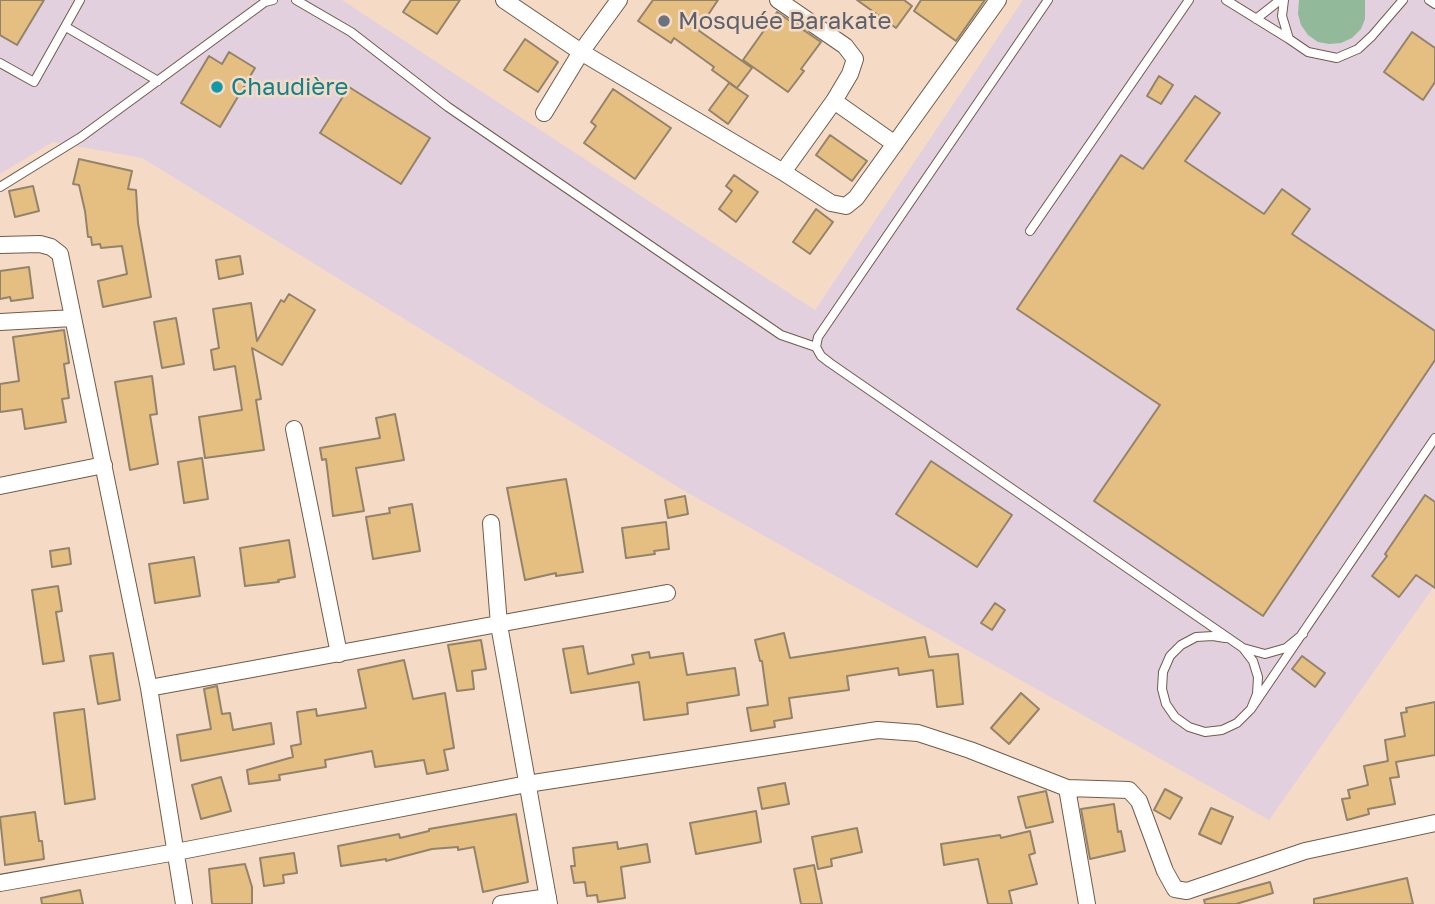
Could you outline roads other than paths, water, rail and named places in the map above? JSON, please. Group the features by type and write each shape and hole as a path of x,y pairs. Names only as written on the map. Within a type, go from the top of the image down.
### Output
{"street":[{"path":"505,0 581,52 831,203 846,206 856,198 998,0"},
{"path":"544,113 581,52 619,0"},
{"path":"778,0 845,46 855,59 850,74 834,101 783,172"},
{"path":"834,101 895,144"},
{"path":"0,245 40,244 51,247 60,254 149,688 184,904"},
{"path":"0,322 73,318"},
{"path":"294,429 339,654"},
{"path":"0,486 104,465"},
{"path":"491,523 499,625 549,901 501,904"},
{"path":"149,688 667,593"},
{"path":"0,883 527,784 878,730 918,733 1067,788 1129,790 1134,793 1165,871 1175,889 1187,891 1304,851 1435,823"},
{"path":"1067,788 1087,904"}],"lane":[{"path":"0,62 34,82 80,0"},
{"path":"0,187 81,137 265,2 273,0"},
{"path":"296,0 351,32 448,107 781,335 816,346"},
{"path":"1048,0 818,337 816,346 821,356 830,363 1243,648 1253,661 1258,677 1257,694 1251,709"},
{"path":"1030,231 1189,0"},
{"path":"1226,0 1308,52 1338,58 1358,49 1403,0"},
{"path":"1256,19 1282,0"},
{"path":"1282,0 1282,16 1289,39"},
{"path":"1430,0 1435,4"},
{"path":"66,27 158,81"},
{"path":"1303,634 1286,648 1265,654 1243,648 1229,639 1213,636 1196,638 1181,645 1170,656 1163,672 1162,688 1166,705 1175,717 1189,727 1205,732 1222,730 1237,723 1251,709 1303,634 1435,438"}],"place":[{"name":"Mosquée Barakate","path":"664,21"},
{"name":"Chaudière","path":"217,87"}]}
